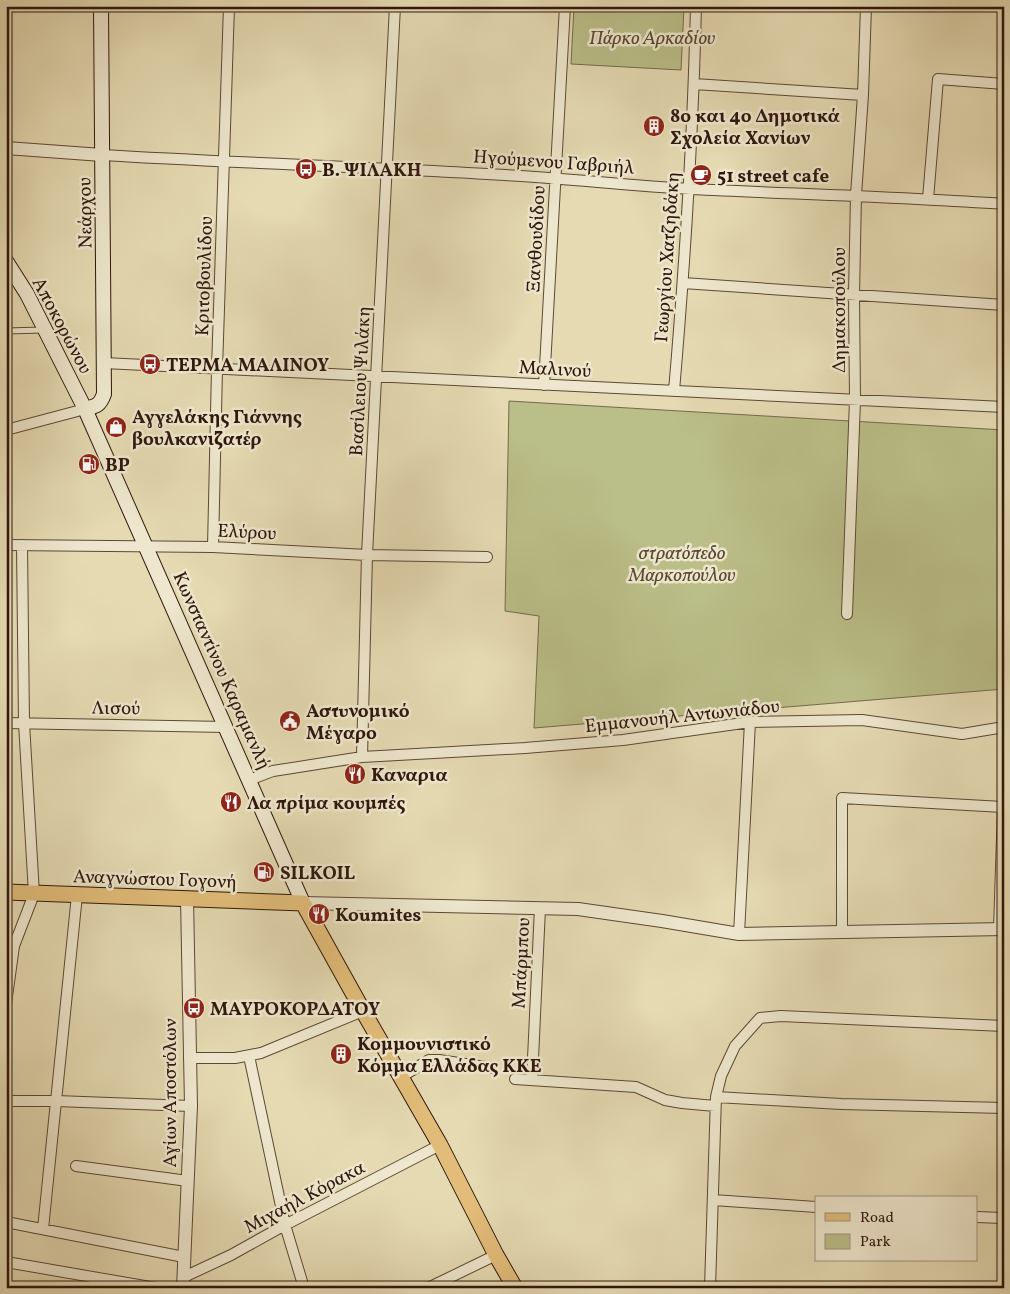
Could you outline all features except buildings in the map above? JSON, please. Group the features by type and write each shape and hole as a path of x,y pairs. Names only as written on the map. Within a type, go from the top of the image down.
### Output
{"main road":[{"name":"Νεάρχου","path":"86,409 96,406 104,394 101,6"},
{"name":"Αποκορώνου","path":"6,261 27,294 86,409"},
{"name":"Κωνσταντίνου Καραμανλή","path":"86,409 303,903 362,1011 440,1145 515,1288"},
{"name":"Αναγνώστου Γογονή","path":"6,892 303,903"}],"street":[{"name":"Κριτοβουλίδου","path":"213,547 229,6"},
{"name":"Βασίλειου Ψιλάκη","path":"362,757 368,555 395,6"},
{"name":"Ξανθουδίδου","path":"544,385 565,6"},
{"name":"Γεωργίου Χατζηδάκη","path":"674,391 683,283 694,84 696,6"},
{"name":"Δημακοπούλου","path":"847,614 855,400 854,295 856,195 863,95 866,6"},
{"path":"928,199 938,79 1004,84"},
{"path":"694,84 863,95"},
{"path":"6,148 102,155"},
{"name":"Ηγούμενου Γαβριήλ","path":"102,155 388,168 688,188 856,195 1004,204"},
{"path":"683,283 1004,304"},
{"name":"Μαλινού","path":"104,363 1004,407"},
{"path":"6,430 86,409"},
{"path":"6,1004 14,946 34,894 24,723 22,545"},
{"name":"Ελύρου","path":"6,546 213,547 368,555 487,557"},
{"name":"Εμμανουήλ Αντωνιάδου","path":"249,780 273,771 362,757 525,748 623,740 750,722 862,720 962,734 1004,726"},
{"path":"739,934 750,722"},
{"name":"Λισού","path":"6,724 226,727"},
{"path":"303,903 578,909 739,934 842,933 1001,929 1002,806 842,798 842,933"},
{"path":"43,1229 77,895"},
{"name":"Αγίων Αποστόλων","path":"183,1282 191,1106 187,898"},
{"name":"Μπάρμπου","path":"532,1080 540,908"},
{"path":"189,1058 235,1058 261,1053 362,1011"},
{"path":"723,1288 710,1288 716,1102 721,1076 735,1046 760,1018 780,1016 1004,1026"},
{"path":"249,1056 285,1225 304,1288"},
{"path":"401,1077 429,1060 492,1068"},
{"path":"515,1079 636,1087 666,1100 682,1103 716,1102 1004,1108"},
{"path":"6,1101 191,1106"},
{"name":"Μιχαήλ Κόρακα","path":"183,1282 285,1225 440,1145"},
{"path":"76,1166 188,1181"},
{"path":"713,1200 815,1207"},
{"path":"978,1217 1004,1218"},
{"path":"6,1222 184,1257"},
{"path":"428,1288 496,1255"},
{"path":"6,1262 156,1288"}],"lane":[{"path":"6,331 46,330"}],"green space":[{"name":"Πάρκο Αρκαδίου","path":"574,6 684,6 681,70 571,64"},
{"name":"στρατόπεδο Μαρκοπούλου","path":"509,401 1004,430 1004,689 534,728 539,616 505,611"}],"place":[{"name":"8ο και 4ο Δημοτικά Σχολεία Χανίων","path":"654,126"},
{"name":"Β. ΨΙΛΑΚΗ","path":"306,169"},
{"name":"51 street cafe","path":"701,175"},
{"name":"ΤΕΡΜΑ ΜΑΛΙΝΟΥ","path":"150,364"},
{"name":"Αγγελάκης Γιάννης βουλκανιζατέρ","path":"116,427"},
{"name":"BP","path":"89,464"},
{"name":"Αστυνομικό Μέγαρο","path":"290,721"},
{"name":"Καναρια","path":"355,774"},
{"name":"Λα πρίμα κουμπές","path":"231,802"},
{"name":"SILKOIL","path":"264,872"},
{"name":"Koumites","path":"319,914"},
{"name":"ΜΑΥΡΟΚΟΡΔΑΤΟΥ","path":"194,1008"},
{"name":"Κομμουνιστικό Κόμμα Ελλάδας ΚΚΕ","path":"341,1054"}]}
